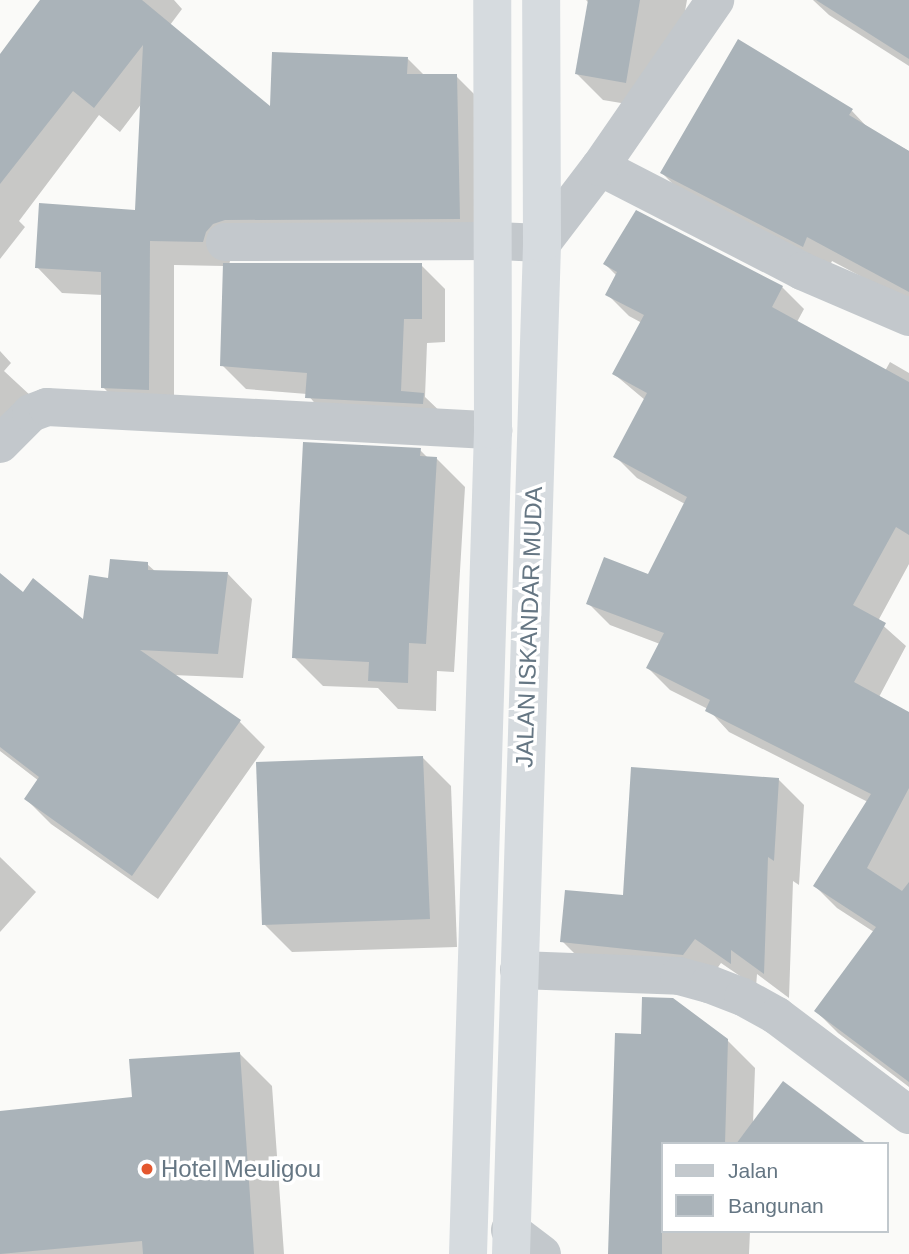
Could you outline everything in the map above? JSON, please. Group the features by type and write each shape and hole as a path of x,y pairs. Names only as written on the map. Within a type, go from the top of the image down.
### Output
{"highway":[{"name":"JALAN ISKANDAR MUDA","path":"468,1254 493,430 492,0"},
{"name":"JALAN ISKANDAR MUDA","path":"511,1242 542,243 541,0"}],"street":[{"path":"225,242 542,243 600,167 715,0"},
{"path":"600,167 802,271 909,317"},
{"path":"0,444 31,413 47,407 493,430"},
{"path":"519,970 679,976 720,988 777,1016 909,1115"},
{"path":"511,1242 542,1254"}],"building":[{"path":"40,0 142,0 270,106 272,52 408,57 407,74 457,74 460,219 225,220 213,224 206,232 203,242 150,241 149,390 101,388 101,272 35,268 39,203 135,210 143,45 94,108 73,91 0,184 0,54"},
{"path":"588,0 640,0 626,83 575,74"},
{"path":"816,0 909,0 909,59"},
{"path":"738,39 853,109 849,115 909,151 909,292 807,237 803,247 660,173"},
{"path":"636,210 783,286 772,307 909,382 909,535 896,527 853,605 886,623 854,682 909,712 909,788 867,868 902,891 909,882 909,1082 814,1011 876,927 813,886 871,794 705,711 710,700 646,668 664,633 586,604 604,557 648,574 687,497 613,457 647,393 612,374 644,315 605,295 617,272 603,264"},
{"path":"223,263 422,263 422,319 404,319 401,391 424,393 423,404 305,398 307,373 220,366"},
{"path":"303,442 421,448 420,456 437,457 426,644 409,643 408,683 368,681 369,662 292,658"},
{"path":"110,559 148,562 148,570 228,572 218,654 140,650 241,720 132,876 24,799 39,777 0,747 0,573 23,592 33,578 83,619 89,575 108,578"},
{"path":"423,756 430,919 262,925 256,762"},
{"path":"631,767 779,778 774,861 768,857 764,974 731,950 731,964 695,939 683,955 560,942 565,890 623,895"},
{"path":"642,997 673,998 728,1039 725,1142 660,1142 662,1254 608,1254 615,1033 641,1034"},
{"path":"240,1052 254,1254 143,1254 142,1241 0,1254 0,1111 132,1097 129,1059"},
{"path":"783,1081 864,1142 737,1142"}],"place":[{"name":"Hotel Meuligou","path":"147,1169"}]}
